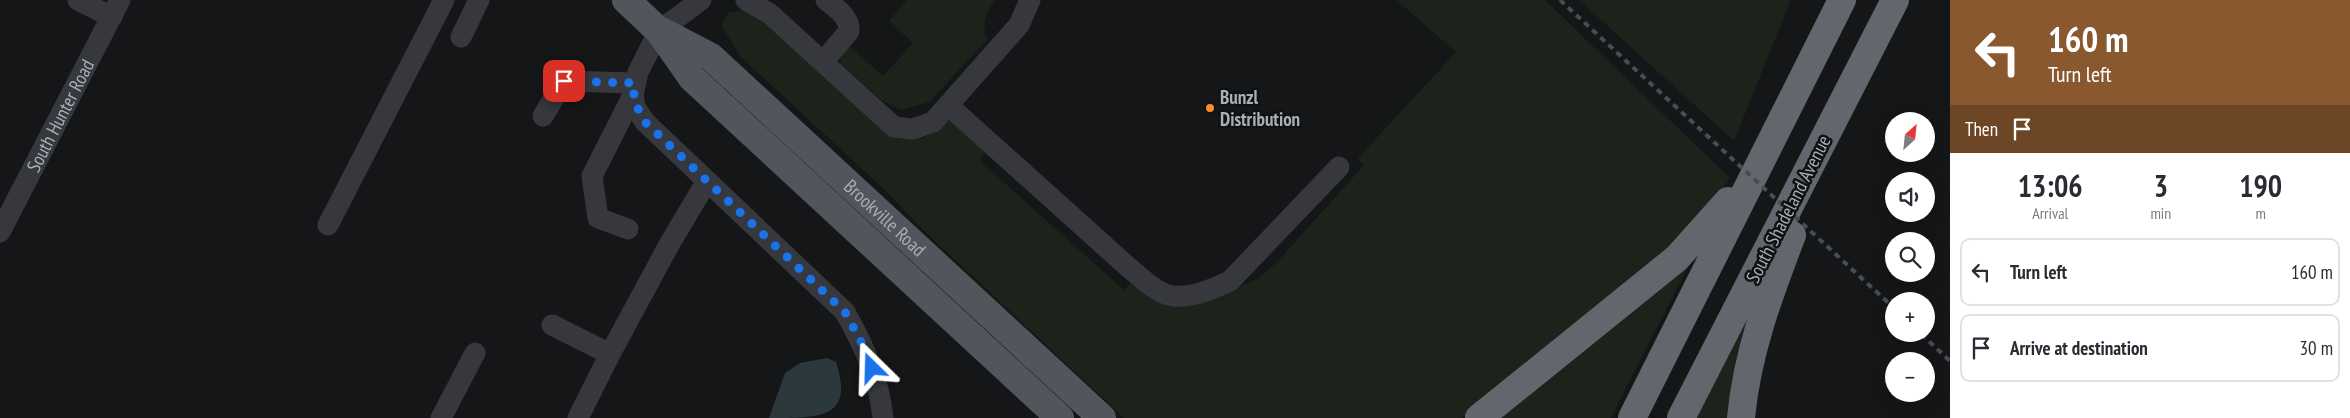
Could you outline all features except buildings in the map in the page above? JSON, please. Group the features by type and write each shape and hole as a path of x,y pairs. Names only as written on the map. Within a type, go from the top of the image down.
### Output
{"highway":[{"path":"1632,418 1842,0"},
{"name":"South Shadeland Avenue","path":"1682,418 1895,0"},
{"path":"1479,418 1692,243 1724,207 1791,102"},
{"path":"1741,418 1745,384 1761,320 1840,109"}],"main road":[{"name":"Brookville Road","path":"626,0 660,30 711,58 1102,418"},
{"name":"Brookville Road","path":"660,30 692,78 1060,418"}],"street":[{"path":"78,0 116,8"},
{"path":"328,225 444,0"},
{"path":"461,37 479,0"},
{"path":"628,229 598,218 592,176 660,30 701,0"},
{"path":"746,0 769,13 894,127 913,129 934,122 949,106 1019,25 1030,0"},
{"path":"823,62 849,30 846,18 826,0"},
{"name":"South Hunter Road","path":"0,232 116,8"},
{"path":"543,116 564,81 633,89"},
{"path":"633,89 635,107 645,122 845,312 865,349 878,386 883,418"},
{"path":"949,106 1127,266 1150,285 1172,296 1206,291 1230,282 1338,167"},
{"path":"578,418 670,243 707,181"},
{"path":"552,325 610,354"},
{"path":"441,418 475,353"}],"shaded area":[{"path":"907,0 995,0 989,9 985,24 988,39 929,102 901,110 881,100 840,63 842,51 847,44 883,76 913,43 889,21"},
{"path":"1396,0 1545,0 1730,178 1715,200 1679,239 1603,306 1462,418 1124,418 922,229 887,192 741,57 721,25 728,13 743,10 776,29 895,138 924,138 951,119 986,147 980,161 1124,290 1134,280 1224,294 1259,278 1278,261 1364,165 1358,158 1456,52"},
{"path":"1579,0 1791,0 1734,141"},
{"path":"1693,257 1611,418 1489,418"},
{"path":"1762,280 1731,418 1695,418"},
{"path":"827,358 836,362 840,380 841,394 837,404 829,411 818,415 769,418 785,373 800,363"}],"railway":[{"path":"1560,0 1885,300"},
{"path":"1930,342 1950,361"}],"place":[{"name":"Bunzl Distribution","path":"1210,108"}],"route":[{"path":"564,81 634,83 635,107 641,118 845,312 865,349 872,368"}]}
